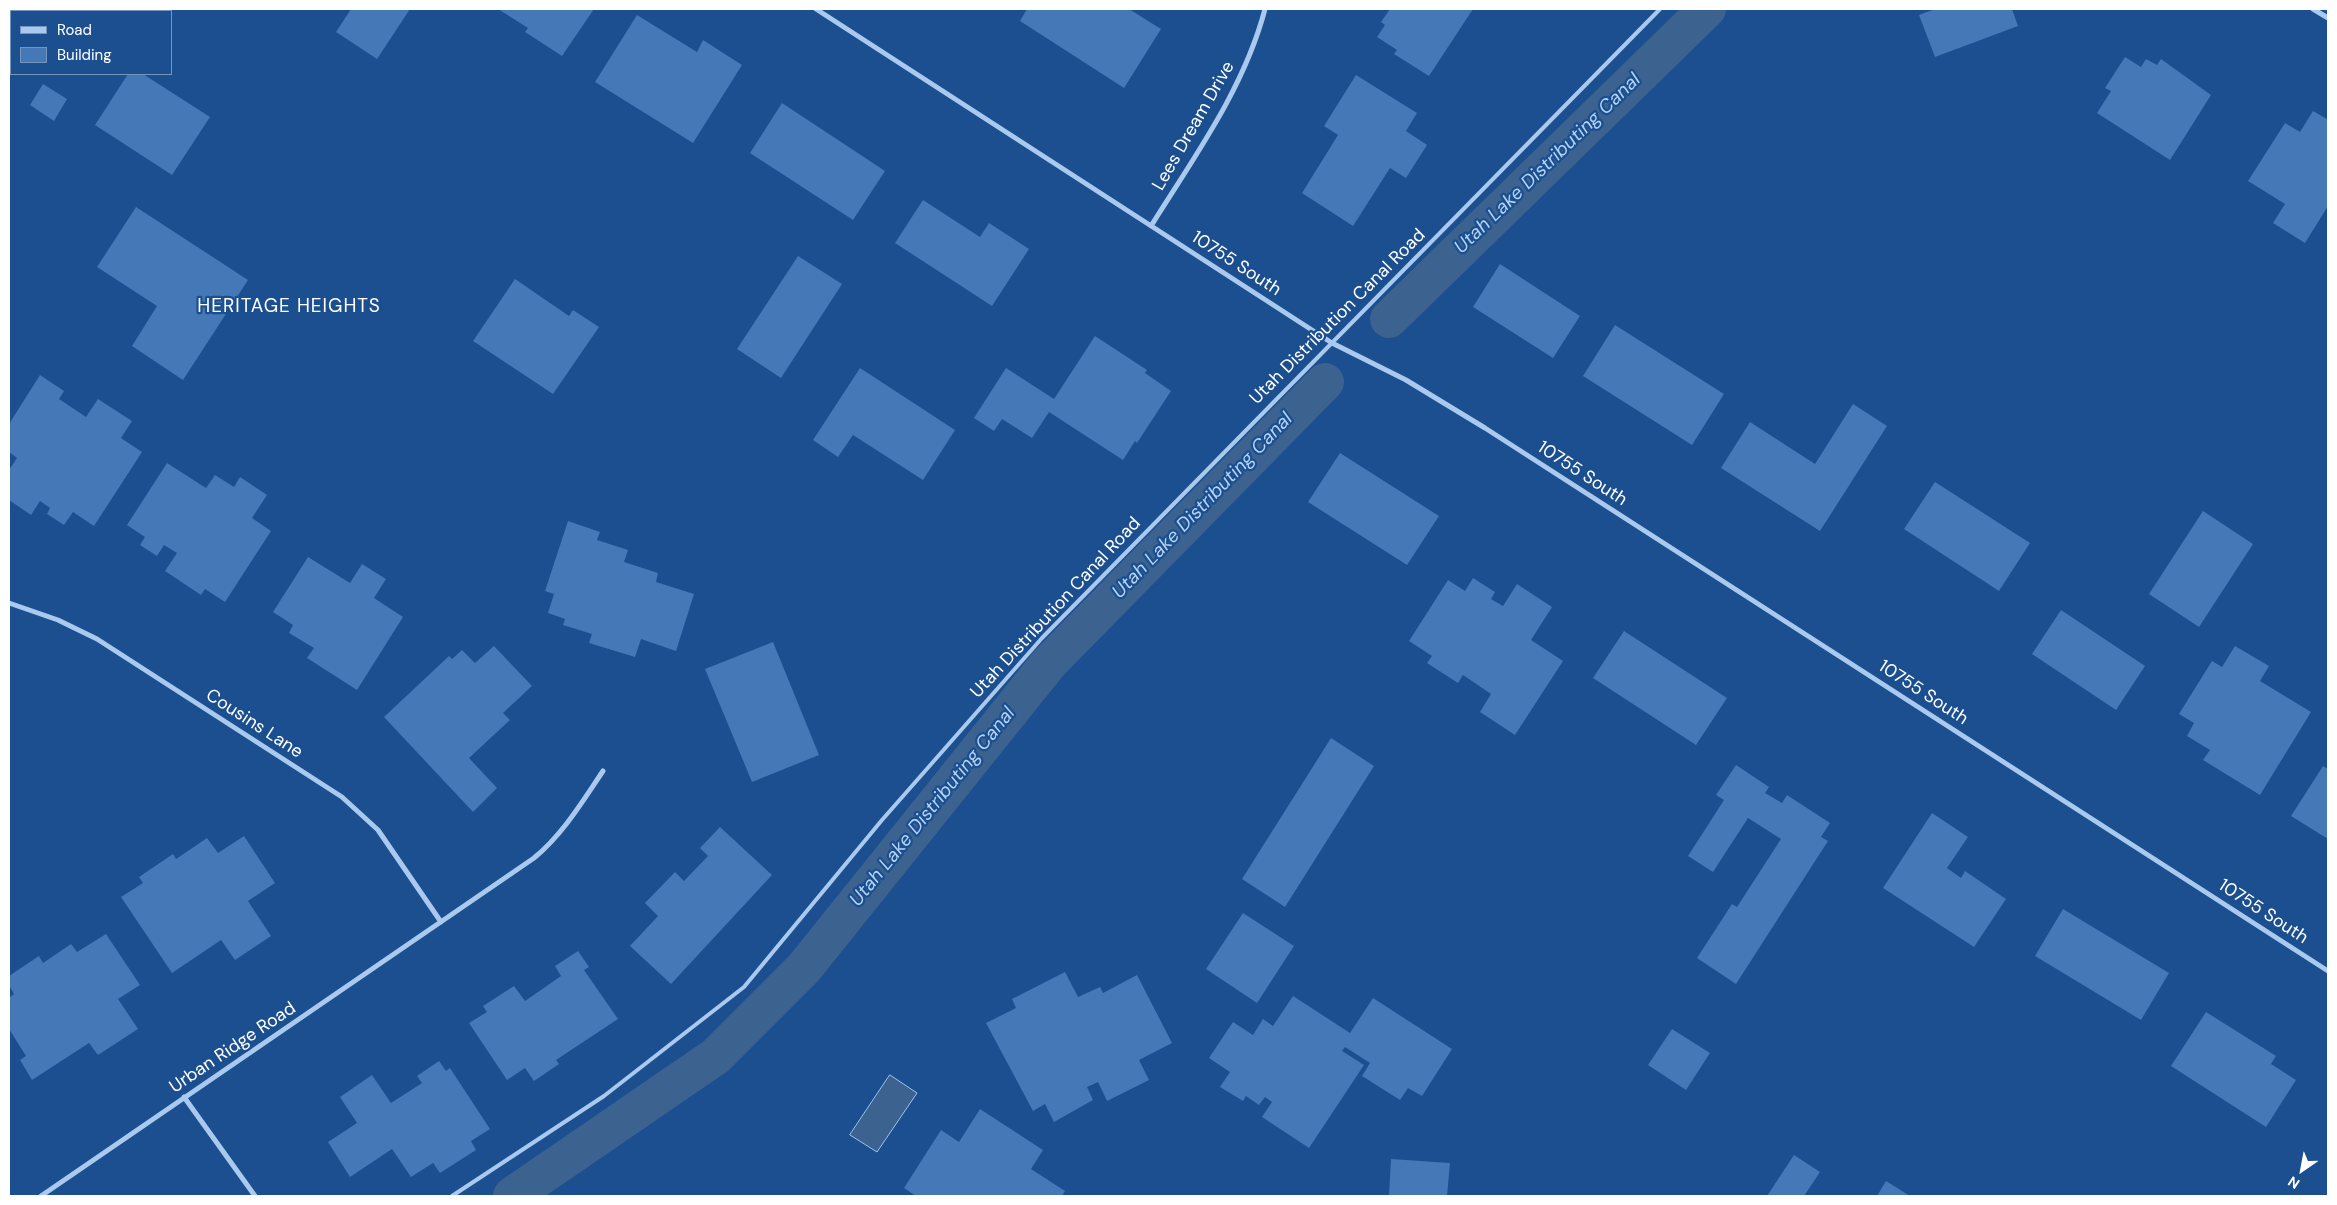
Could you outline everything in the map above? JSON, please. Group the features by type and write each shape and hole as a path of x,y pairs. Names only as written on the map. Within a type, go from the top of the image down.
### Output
{"street":[{"name":"10755 South","path":"816,9 1332,342 1406,380 1485,428 2328,970"},
{"name":"Lees Dream Drive","path":"1151,226 1231,95 1248,58 1265,9"},
{"path":"2313,9 2328,18"},
{"name":"Cousins Lane","path":"9,603 58,620 97,639 342,797 378,830 393,849 441,922"},
{"name":"Urban Ridge Road","path":"41,1196 441,922 547,847 569,822 603,771"},
{"path":"184,1098 255,1196"}],"lane":[{"name":"Utah Distribution Canal Road","path":"452,1196 604,1096 744,987 882,820 1042,638 1660,9"}],"water":[{"path":"890,1075 917,1093 877,1152 850,1135"}],"building":[{"path":"351,9 410,9 377,59 336,32"},
{"path":"498,9 594,9 562,56 525,32 528,28"},
{"path":"1027,9 1129,9 1161,29 1124,88 1020,21"},
{"path":"1390,9 1473,9 1429,76 1394,54 1397,50 1377,37 1385,25 1381,22"},
{"path":"1935,9 2012,9 2018,26 1935,57 1919,15"},
{"path":"637,15 697,52 703,40 742,65 693,143 595,82"},
{"path":"2125,57 2141,67 2146,59 2157,65 2161,59 2211,95 2170,160 2097,113 2111,91 2105,88"},
{"path":"127,75 145,75 210,117 172,175 95,125"},
{"path":"1356,75 1417,113 1406,131 1427,145 1406,178 1390,168 1353,226 1302,193 1338,135 1324,126"},
{"path":"43,84 67,99 54,121 30,105"},
{"path":"782,103 885,171 853,220 750,153"},
{"path":"2313,111 2327,119 2328,117 2328,206 2305,243 2273,223 2285,204 2248,181 2285,123 2300,132"},
{"path":"923,200 980,237 989,223 1029,249 992,306 895,243"},
{"path":"136,207 248,280 183,380 132,346 157,306 97,267"},
{"path":"798,256 842,284 781,378 737,349"},
{"path":"1500,264 1580,316 1553,358 1473,307"},
{"path":"515,279 569,316 573,310 599,327 553,394 473,341"},
{"path":"1615,325 1724,394 1692,445 1583,376"},
{"path":"1095,336 1147,370 1145,373 1171,391 1137,443 1135,441 1123,460 1049,412 1032,438 1002,419 994,431 974,418 1006,368 1054,399"},
{"path":"860,368 955,430 923,480 853,435 838,457 813,440"},
{"path":"40,375 64,391 59,399 86,417 98,399 132,421 121,438 142,452 94,526 73,512 64,525 47,514 50,508 40,501 31,515 9,500 9,470 17,458 9,452 9,424"},
{"path":"1853,404 1887,426 1820,531 1721,468 1750,422 1815,464"},
{"path":"1340,453 1439,516 1407,565 1308,502"},
{"path":"167,463 206,488 215,475 234,487 240,477 267,495 252,518 271,531 225,602 205,589 201,595 165,571 177,553 164,545 157,556 140,545 145,537 127,525"},
{"path":"1935,482 2030,543 1999,591 1904,529"},
{"path":"2203,511 2253,544 2199,627 2149,594"},
{"path":"568,521 600,532 597,540 628,550 624,562 658,573 656,582 694,594 676,651 641,639 635,657 589,643 592,634 563,625 565,619 548,613 554,594 545,591"},
{"path":"308,557 350,583 362,564 386,579 374,598 403,617 357,690 307,658 314,648 289,633 293,625 273,612"},
{"path":"1473,578 1495,592 1491,599 1503,606 1517,584 1552,607 1531,640 1563,661 1515,735 1480,712 1491,694 1463,675 1458,683 1427,663 1432,656 1409,641 1448,580 1465,591"},
{"path":"2061,610 2145,666 2116,710 2032,654"},
{"path":"1624,631 1727,698 1696,745 1593,678"},
{"path":"773,642 819,755 752,782 705,669"},
{"path":"494,646 532,686 503,713 510,720 469,758 497,788 473,812 384,717 449,656 452,659 462,650 475,663"},
{"path":"2235,646 2269,666 2260,681 2311,712 2260,795 2203,760 2210,750 2187,736 2194,723 2179,714 2212,661 2222,667"},
{"path":"1331,738 1374,766 1285,907 1242,879"},
{"path":"1736,765 1769,787 1765,793 1782,803 1787,795 1830,823 1821,837 1828,841 1736,984 1697,958 1732,904 1737,907 1781,839 1748,818 1713,872 1688,856 1724,800 1716,795"},
{"path":"2323,766 2328,769 2328,839 2291,816"},
{"path":"1932,813 1968,837 1947,868 1961,878 1965,871 2006,899 1974,947 1883,888"},
{"path":"720,827 772,875 671,984 630,946 658,916 645,903 675,872 684,881 708,856 700,848"},
{"path":"244,836 275,883 248,901 271,936 235,960 221,940 172,973 121,897 143,883 139,877 173,854 176,859 207,838 218,853"},
{"path":"2063,909 2169,973 2141,1020 2035,956"},
{"path":"1243,913 1294,946 1257,1003 1206,969"},
{"path":"106,934 140,985 118,999 138,1029 98,1055 89,1043 32,1080 20,1060 26,1056 9,1029 9,998 14,994 9,985 9,976 39,956 43,963 71,944 77,952"},
{"path":"578,951 589,967 584,970 618,1019 556,1060 559,1064 534,1081 525,1068 507,1080 469,1023 487,1012 483,1006 514,986 525,1001 561,976 555,966"},
{"path":"1065,972 1078,997 1100,987 1103,993 1137,975 1172,1043 1139,1060 1149,1080 1107,1101 1098,1082 1087,1087 1093,1100 1054,1122 1045,1104 1033,1111 986,1023 1016,1008 1012,999"},
{"path":"1293,996 1350,1033 1373,998 1452,1049 1422,1096 1408,1088 1400,1100 1362,1076 1370,1063 1345,1047 1342,1051 1364,1065 1309,1148 1262,1117 1272,1102 1265,1097 1259,1105 1246,1096 1243,1101 1220,1087 1230,1072 1209,1058 1233,1022 1253,1035 1263,1019 1273,1026"},
{"path":"2206,1012 2276,1056 2271,1064 2296,1080 2266,1127 2171,1066"},
{"path":"1672,1029 1710,1053 1686,1090 1648,1065"},
{"path":"439,1061 446,1071 450,1068 490,1129 471,1141 476,1150 440,1173 433,1163 411,1177 392,1149 350,1177 328,1142 357,1123 340,1097 372,1075 391,1103 422,1083 417,1076"},
{"path":"980,1109 1043,1150 1031,1169 1065,1191 1062,1196 916,1196 904,1188 941,1130 959,1142"},
{"path":"1794,1155 1820,1172 1804,1196 1767,1196"},
{"path":"1391,1159 1450,1163 1447,1196 1389,1196"},
{"path":"1886,1181 1910,1196 1877,1196"}],"waterway":[{"name":"Utah Lake Distributing Canal","path":"1389,319 1707,9"},
{"name":"Utah Lake Distributing Canal","path":"512,1196 716,1056 804,968 1048,664 1325,382"}],"district":[{"name":"HERITAGE HEIGHTS","path":"289,307"}]}
